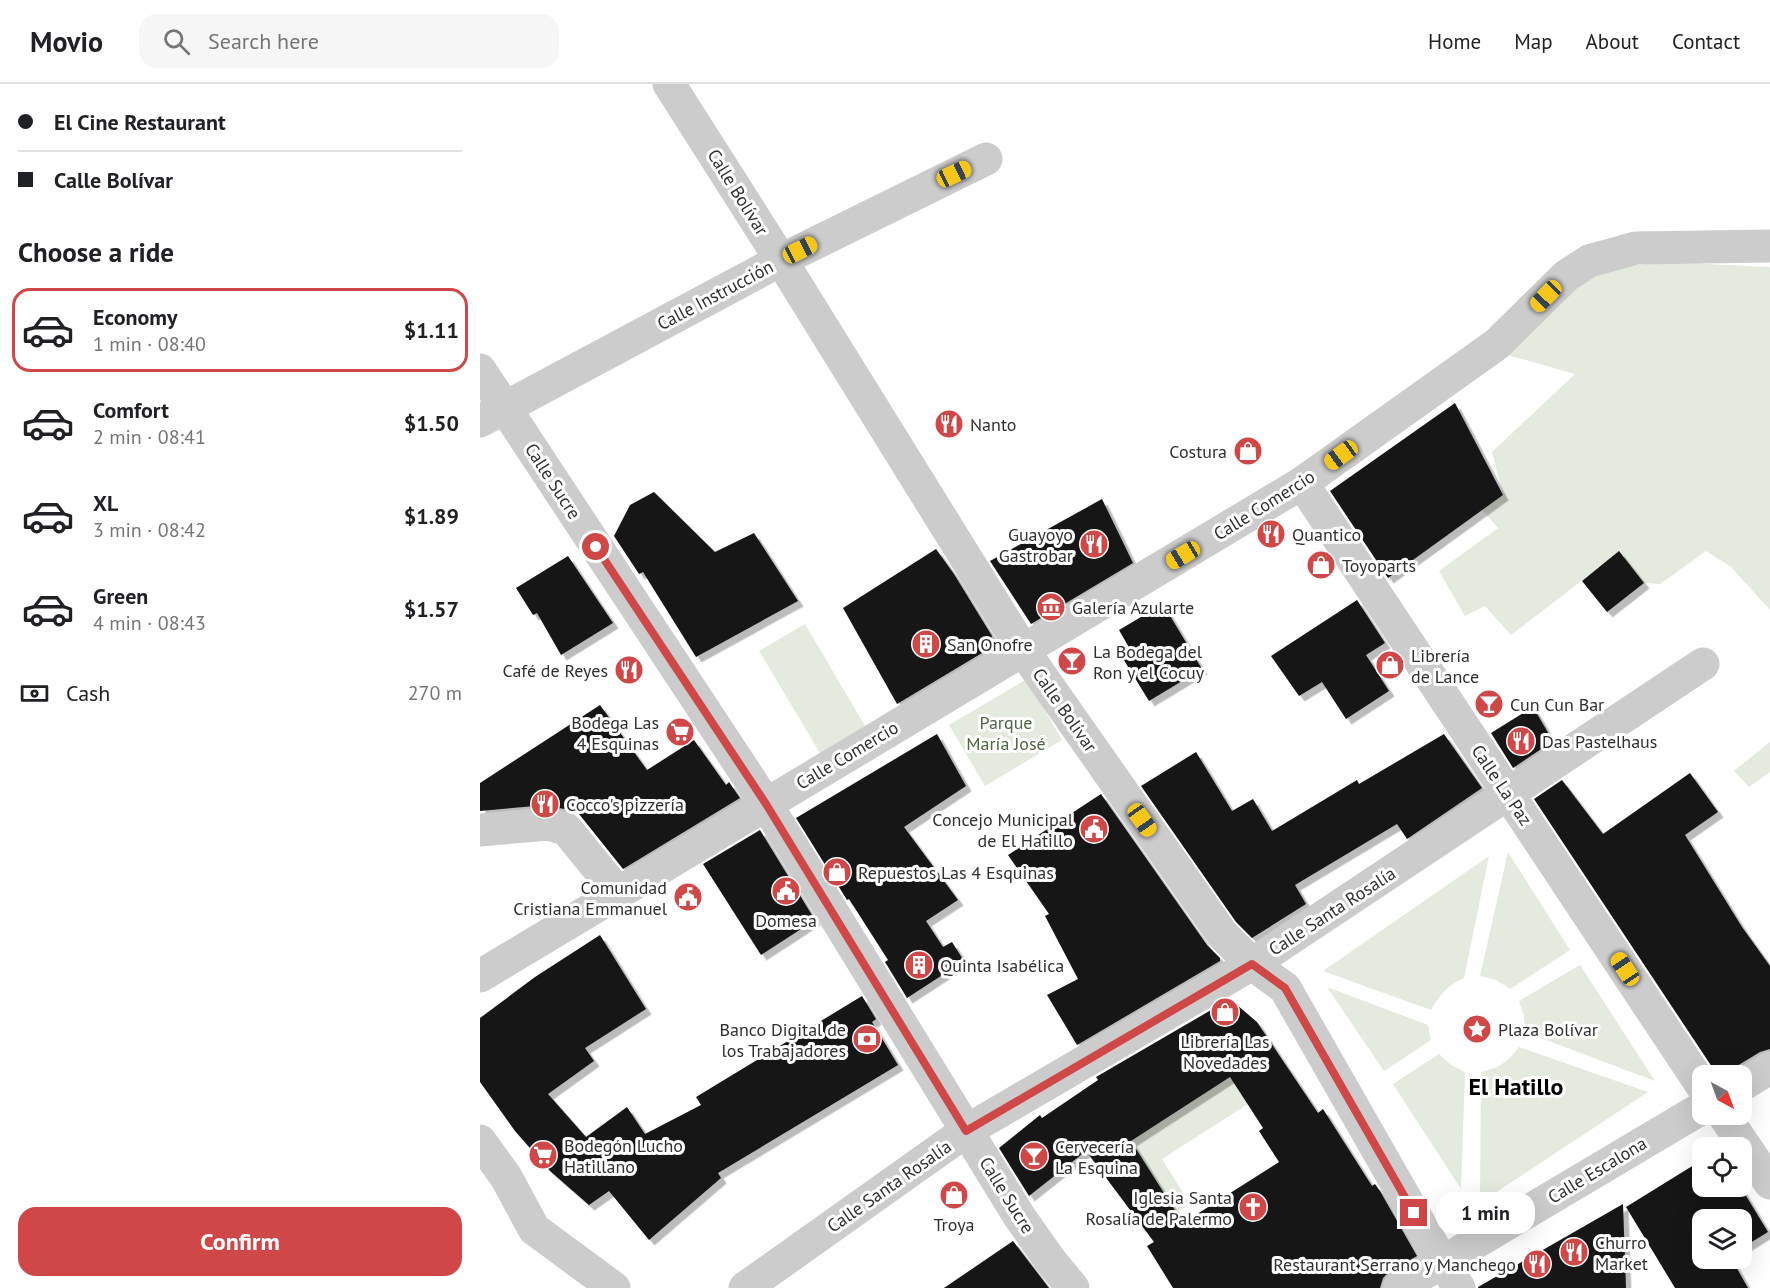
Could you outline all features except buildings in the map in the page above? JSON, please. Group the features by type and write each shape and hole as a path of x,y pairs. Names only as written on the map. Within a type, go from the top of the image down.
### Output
{"street":[{"name":"Calle Bolívar","path":"669,84 1023,650 1222,934 1252,964 1285,988 1451,1275"},
{"name":"Calle Instrucción","path":"492,415 781,260 986,159"},
{"name":"Calle Comercio","path":"480,976 1302,483 1497,344 1566,276 1589,261 1636,248 1770,246"},
{"name":"Calle Sucre","path":"480,370 492,415 766,804 1019,1216 1073,1288"},
{"name":"Calle La Paz","path":"1302,483 1692,1071"},
{"name":"Calle Santa Rosalía","path":"745,1288 966,1131 1252,964 1703,664"},
{"path":"480,830 559,825 566,829 619,894"},
{"path":"1752,1079 1770,1068"},
{"name":"Calle Escalona","path":"1399,1288 1418,1275 1451,1275 1692,1115"},
{"path":"1730,1125 1770,1183"},
{"path":"480,1141 506,1178 534,1229 614,1288"}],"green space":[{"path":"1663,262 1770,267 1770,610 1731,567 1706,551 1660,584 1644,583 1619,552 1511,635 1485,606 1465,616 1439,571 1498,528 1482,510 1503,495 1492,452 1575,374 1497,352 1598,270"},
{"path":"805,624 868,731 823,758 759,651"},
{"name":"Parque María José","path":"1027,679 1062,740 985,786 949,725"},
{"path":"1770,742 1770,772 1749,787 1734,771"},
{"path":"1508,852 1570,950 1510,989 1496,980 1480,976"},
{"path":"1489,856 1464,978 1445,991 1431,1010 1323,971"},
{"path":"1580,965 1655,1081 1525,1032 1524,1016 1519,1001"},
{"path":"1327,987 1428,1025 1431,1040 1384,1071"},
{"path":"1519,1047 1648,1092 1480,1203 1481,1072 1503,1064"},
{"path":"1439,1054 1451,1065 1465,1072 1461,1189 1393,1084"},
{"path":"1230,1077 1248,1104 1162,1159 1190,1204 1145,1233 1131,1211 1162,1190 1131,1141"}],"place":[{"name":"Nanto","path":"949,424"},
{"name":"Costura","path":"1248,451"},
{"name":"Quantico","path":"1271,534"},
{"name":"Guayoyo Gastrobar","path":"1094,544"},
{"name":"Toyoparts","path":"1321,565"},
{"name":"Galería Azularte","path":"1051,607"},
{"name":"San Onofre","path":"926,644"},
{"name":"La Bodega del Ron y el Cocuy","path":"1072,661"},
{"name":"Librería de Lance","path":"1390,665"},
{"name":"Café de Reyes","path":"629,670"},
{"name":"Cun Cun Bar","path":"1489,704"},
{"name":"Bodega Las 4 Esquinas","path":"680,732"},
{"name":"Das Pastelhaus","path":"1521,741"},
{"name":"Cocco's pizzería","path":"545,804"},
{"name":"Concejo Municipal de El Hatillo","path":"1094,829"},
{"name":"Repuestos Las 4 Esquinas","path":"837,872"},
{"name":"Domesa","path":"786,891"},
{"name":"Comunidad Cristiana Emmanuel","path":"688,897"},
{"name":"Quinta Isabélica","path":"919,965"},
{"name":"Librería Las Novedades","path":"1225,1012"},
{"name":"Plaza Bolívar","path":"1477,1029"},
{"name":"Banco Digital de los Trabajadores","path":"867,1039"},
{"name":"Bodegón Lucho Hatillano","path":"543,1155"},
{"name":"Cervecería La Esquina","path":"1034,1156"},
{"name":"Troya","path":"954,1195"},
{"name":"Iglesia Santa Rosalía de Palermo","path":"1253,1207"},
{"name":"Churro Market","path":"1574,1252"},
{"name":"Restaurant Serrano y Manchego","path":"1537,1264"}],"district":[{"name":"El Hatillo","path":"1516,1086"}],"route":[{"path":"596,547 766,804 966,1131 1252,964 1285,988 1414,1213"}]}
